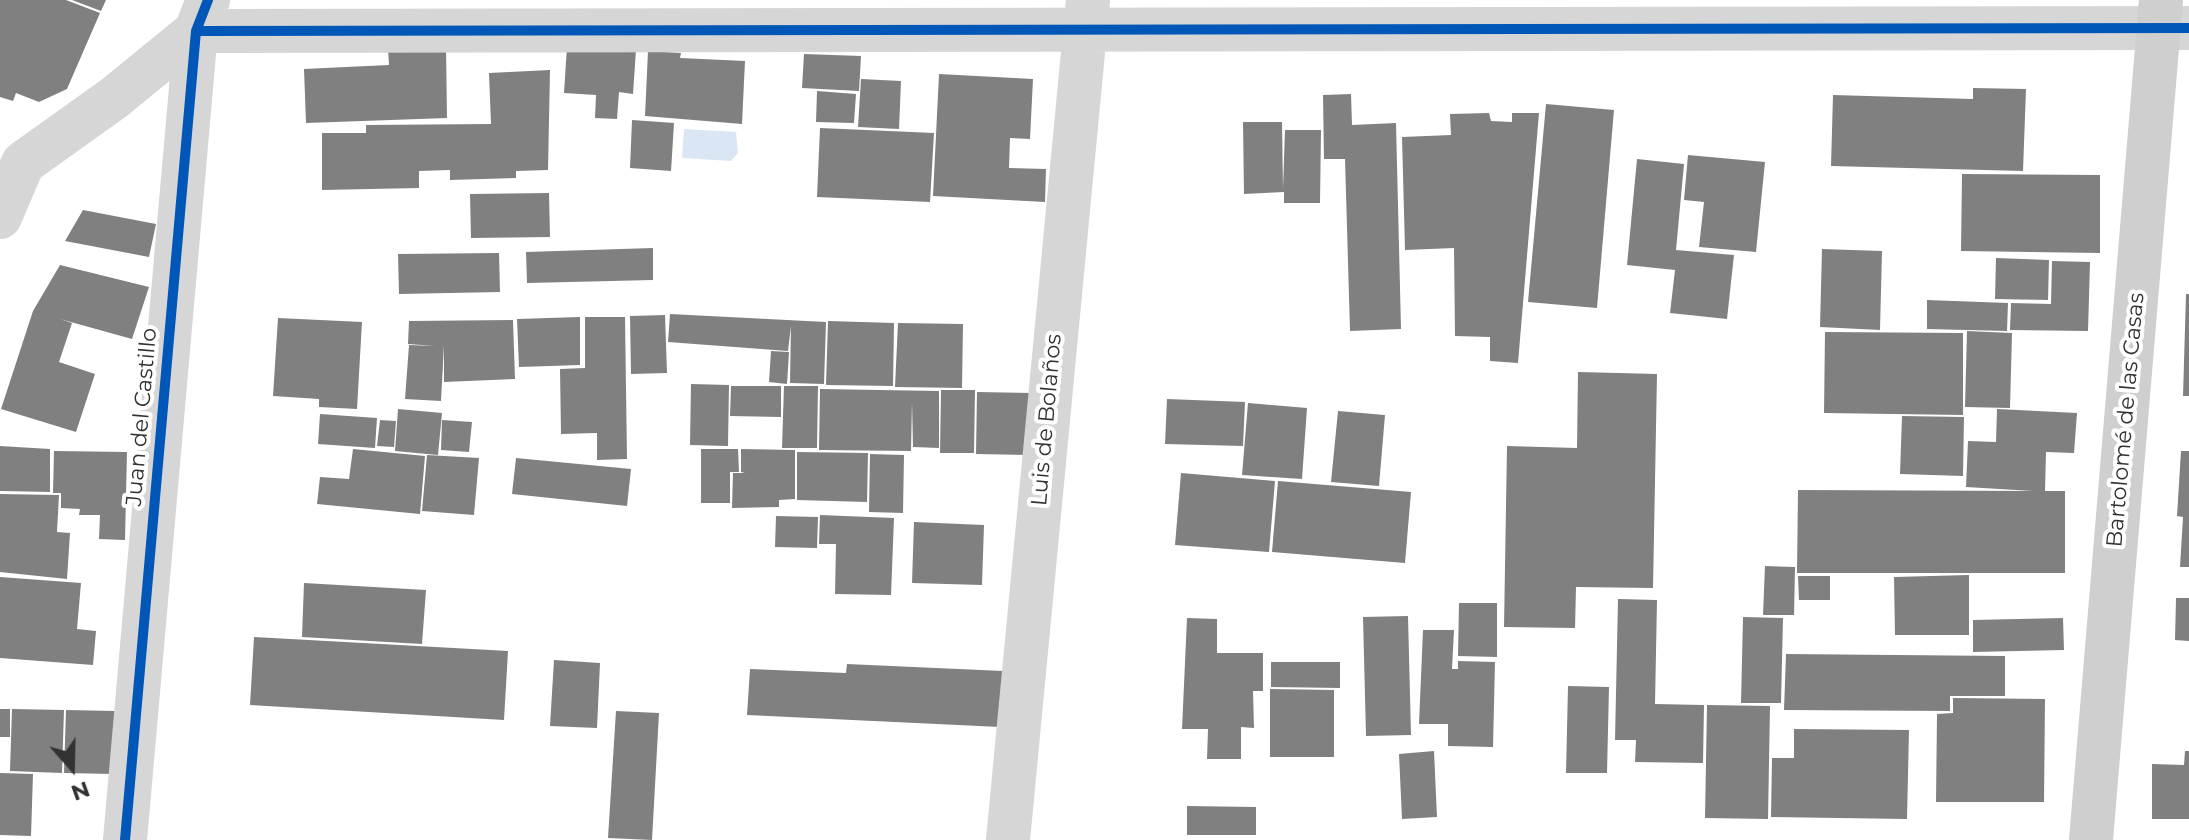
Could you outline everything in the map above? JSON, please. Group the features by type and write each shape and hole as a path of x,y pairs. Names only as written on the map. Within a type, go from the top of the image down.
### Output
{"street":[{"path":"0,217 11,162 114,98 202,16 2170,19"},
{"name":"Juan del Castillo","path":"125,840 202,16"},
{"name":"Luis de Bolaños","path":"1008,840 1086,16"},
{"name":"Bartolomé de las Casas","path":"2091,840 2170,19"}],"water":[{"path":"684,129 736,132 738,153 731,161 682,158"}],"building":[{"path":"0,0 66,0 100,13 67,89 39,102 16,93 13,101 0,97"},
{"path":"72,0 106,0 101,11"},
{"path":"446,46 447,118 306,123 304,69 389,65 388,48"},
{"path":"567,46 636,50 633,94 619,92 617,119 595,118 596,95 564,93"},
{"path":"648,51 681,53 680,58 745,61 742,124 645,116"},
{"path":"804,54 861,56 859,91 802,88"},
{"path":"550,70 548,170 516,171 516,178 450,180 450,170 419,171 419,188 322,190 322,133 366,133 366,125 491,124 489,73"},
{"path":"939,74 1033,79 1030,139 1010,138 1009,168 1046,169 1045,202 933,196"},
{"path":"861,79 901,81 899,129 858,127"},
{"path":"1973,88 2026,89 2023,171 1831,166 1833,95 1973,99"},
{"path":"817,91 856,94 854,123 816,122"},
{"path":"1351,94 1352,125 1396,123 1401,329 1350,331 1345,159 1324,159 1323,95"},
{"path":"1546,104 1614,110 1597,308 1528,302"},
{"path":"1489,113 1491,121 1512,122 1512,113 1539,113 1518,363 1490,361 1490,337 1455,336 1454,248 1405,250 1402,137 1451,135 1450,114"},
{"path":"632,120 674,123 671,171 630,168"},
{"path":"1243,122 1282,122 1283,189 1285,130 1321,130 1320,203 1284,203 1284,192 1244,194"},
{"path":"820,128 934,133 930,202 817,197"},
{"path":"1688,155 1765,162 1756,252 1699,247 1704,202 1684,200"},
{"path":"1637,159 1684,164 1676,250 1734,255 1727,319 1670,313 1675,270 1627,265"},
{"path":"1962,174 2100,175 2100,253 1961,251"},
{"path":"549,193 550,237 471,238 470,194"},
{"path":"83,210 156,224 149,257 65,241"},
{"path":"653,248 653,280 527,283 526,252"},
{"path":"1822,249 1882,251 1880,330 1820,327"},
{"path":"499,253 500,292 399,294 398,254"},
{"path":"1996,258 2049,260 2048,300 1995,299"},
{"path":"2052,261 2090,262 2088,331 2010,330 2011,303 2051,304"},
{"path":"60,265 149,287 132,339 60,319 72,323 59,362 95,374 76,432 1,409 33,311"},
{"path":"2186,294 2189,294 2189,396 2183,396"},
{"path":"1927,300 2008,303 2007,331 1927,329"},
{"path":"670,314 826,322 824,384 790,383 791,326 788,351 668,342"},
{"path":"665,315 667,373 631,374 630,316"},
{"path":"580,317 580,365 519,367 517,319"},
{"path":"585,317 625,317 627,459 597,460 597,433 561,434 560,369 585,368"},
{"path":"278,318 362,322 357,409 319,407 319,399 273,396"},
{"path":"513,320 515,379 444,382 444,345 441,401 405,399 409,345 435,346 408,344 409,321"},
{"path":"828,321 894,323 893,386 826,385"},
{"path":"898,323 963,324 962,388 895,387"},
{"path":"1967,331 2012,333 2010,408 1965,407"},
{"path":"1825,332 1963,333 1963,415 1824,413"},
{"path":"771,351 789,352 787,384 769,382"},
{"path":"1578,372 1657,374 1653,588 1576,587 1575,628 1504,627 1507,446 1577,448"},
{"path":"691,384 729,385 728,446 690,445"},
{"path":"731,386 781,386 781,417 730,416"},
{"path":"784,386 818,386 817,448 782,448"},
{"path":"820,389 939,391 939,448 913,447 912,402 911,451 819,450"},
{"path":"941,390 975,390 974,453 940,453"},
{"path":"977,392 1031,393 1030,455 976,454"},
{"path":"1167,399 1245,402 1243,446 1165,444"},
{"path":"1248,403 1307,408 1302,479 1242,475"},
{"path":"398,409 442,413 438,455 395,451"},
{"path":"1997,409 2077,413 2074,453 2046,452 2045,491 2065,491 2065,573 1797,573 1798,490 2033,491 1966,487 1968,441 1996,442"},
{"path":"1338,411 1385,415 1379,486 1331,482"},
{"path":"320,414 377,418 375,448 318,444"},
{"path":"1902,416 1964,417 1963,476 1900,474"},
{"path":"380,420 396,421 394,447 377,446"},
{"path":"442,420 472,422 469,452 441,450"},
{"path":"0,446 50,449 50,492 0,491"},
{"path":"353,449 425,456 420,514 317,504 320,477 349,479"},
{"path":"701,449 738,449 739,472 730,472 730,503 701,503"},
{"path":"741,449 795,450 795,499 779,500 779,507 732,508 733,473 745,473 741,472"},
{"path":"54,451 127,452 125,540 99,539 100,515 79,515 80,509 61,508 61,493 53,493"},
{"path":"2181,451 2189,451 2189,567 2180,567 2183,517 2177,516"},
{"path":"797,452 868,453 867,502 797,500"},
{"path":"870,454 904,455 903,513 869,512"},
{"path":"427,455 479,458 474,515 422,511"},
{"path":"516,458 631,469 627,506 512,494"},
{"path":"1181,473 1275,481 1269,552 1175,545"},
{"path":"1278,481 1411,492 1405,563 1272,552"},
{"path":"0,494 59,495 57,532 70,533 67,579 0,572"},
{"path":"820,515 894,518 891,595 835,594 836,544 819,544"},
{"path":"776,516 818,517 817,548 775,547"},
{"path":"914,522 984,525 982,585 912,583"},
{"path":"1765,566 1795,567 1794,615 1763,615"},
{"path":"1969,575 1969,635 1895,635 1894,577"},
{"path":"1798,576 1830,576 1830,600 1799,600"},
{"path":"0,577 81,583 77,629 96,631 93,665 0,658"},
{"path":"304,583 426,590 422,644 302,637"},
{"path":"2176,598 2189,598 2189,641 2175,640"},
{"path":"1618,599 1657,600 1655,704 1704,705 1703,763 1635,762 1636,740 1615,740"},
{"path":"1459,603 1497,603 1497,657 1458,656"},
{"path":"1408,616 1411,735 1366,736 1363,617"},
{"path":"1743,617 1783,618 1781,703 1741,703"},
{"path":"1187,618 1217,619 1217,653 1263,653 1263,691 1253,691 1254,728 1241,727 1241,759 1207,759 1208,729 1182,729"},
{"path":"2063,618 2064,650 1973,652 1973,620"},
{"path":"1423,630 1454,630 1452,669 1458,669 1458,661 1495,662 1493,747 1448,746 1448,724 1419,724"},
{"path":"254,637 508,651 504,720 250,705"},
{"path":"1786,654 2005,656 2005,696 1950,696 1950,711 1784,710"},
{"path":"554,660 600,663 597,728 550,726"},
{"path":"1271,662 1340,662 1340,688 1271,687"},
{"path":"847,664 1003,671 1000,727 747,715 750,669 846,673"},
{"path":"1568,686 1609,687 1607,773 1566,773"},
{"path":"1270,689 1334,690 1334,757 1270,757"},
{"path":"1953,698 2045,699 2044,802 1936,802 1937,714 1953,713"},
{"path":"1707,705 1770,706 1768,819 1705,818"},
{"path":"0,709 10,709 10,737 0,737"},
{"path":"12,709 64,710 62,773 10,771"},
{"path":"66,710 115,711 113,774 64,773"},
{"path":"616,711 659,713 652,840 608,838"},
{"path":"1794,729 1909,730 1907,819 1771,817 1772,758 1794,758"},
{"path":"1434,751 1437,817 1402,819 1399,754"},
{"path":"2185,751 2189,751 2189,819 2152,819 2152,764 2184,765"},
{"path":"0,773 33,774 31,836 0,835"},
{"path":"1187,806 1256,807 1256,835 1187,835"}],"cycle path":[{"path":"125,840 196,31 208,0"},
{"path":"196,31 2189,28"}]}
